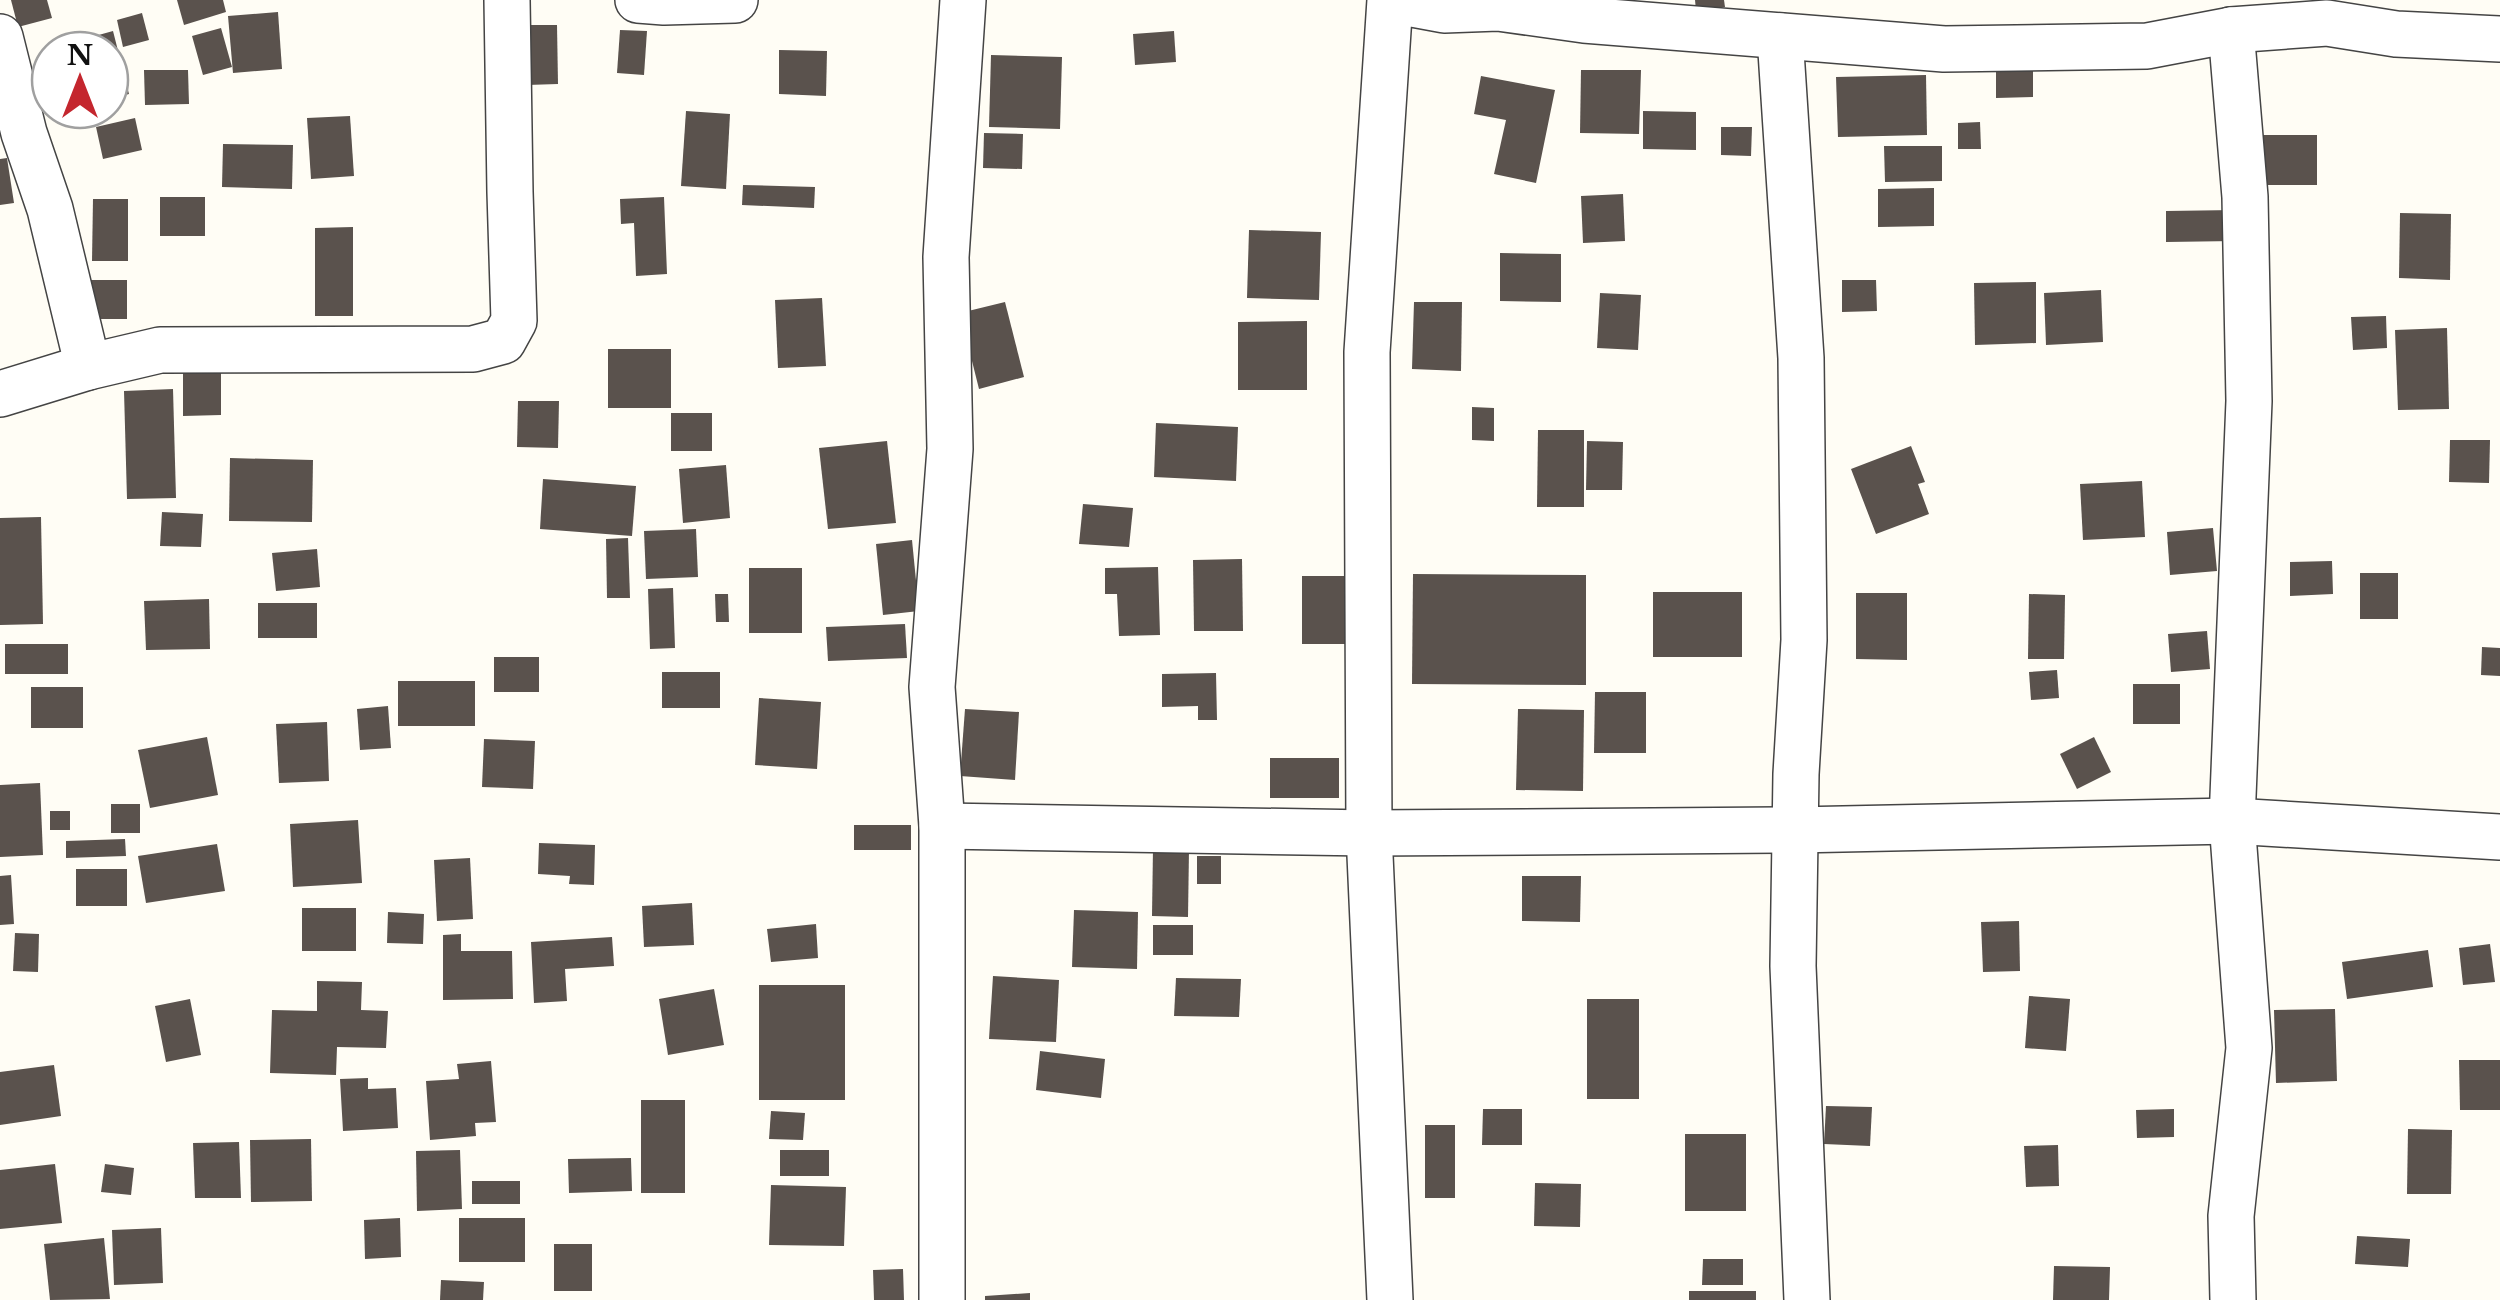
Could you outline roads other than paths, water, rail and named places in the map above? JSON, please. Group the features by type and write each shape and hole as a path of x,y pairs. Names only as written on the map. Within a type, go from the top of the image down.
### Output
{"street":[{"path":"0,394 88,366 160,350 473,349 503,340 514,321 507,0"},
{"path":"638,0 736,0"},
{"path":"942,1300 942,826 932,687 950,449 946,257 964,0"},
{"path":"1390,1300 1369,833 1367,352 1390,0 1444,10 1498,4 1584,20 1944,48 2147,46 2231,30 2327,23 2396,34 2500,38"},
{"path":"2231,30 2245,197 2249,401 2232,821 2249,1048 2231,1216 2233,1300"},
{"path":"1780,36 1801,358 1804,640 1793,966 1807,1300"},
{"path":"0,38 24,133 50,209 88,366"},
{"path":"942,826 1369,833 2232,821 2500,837"}]}
